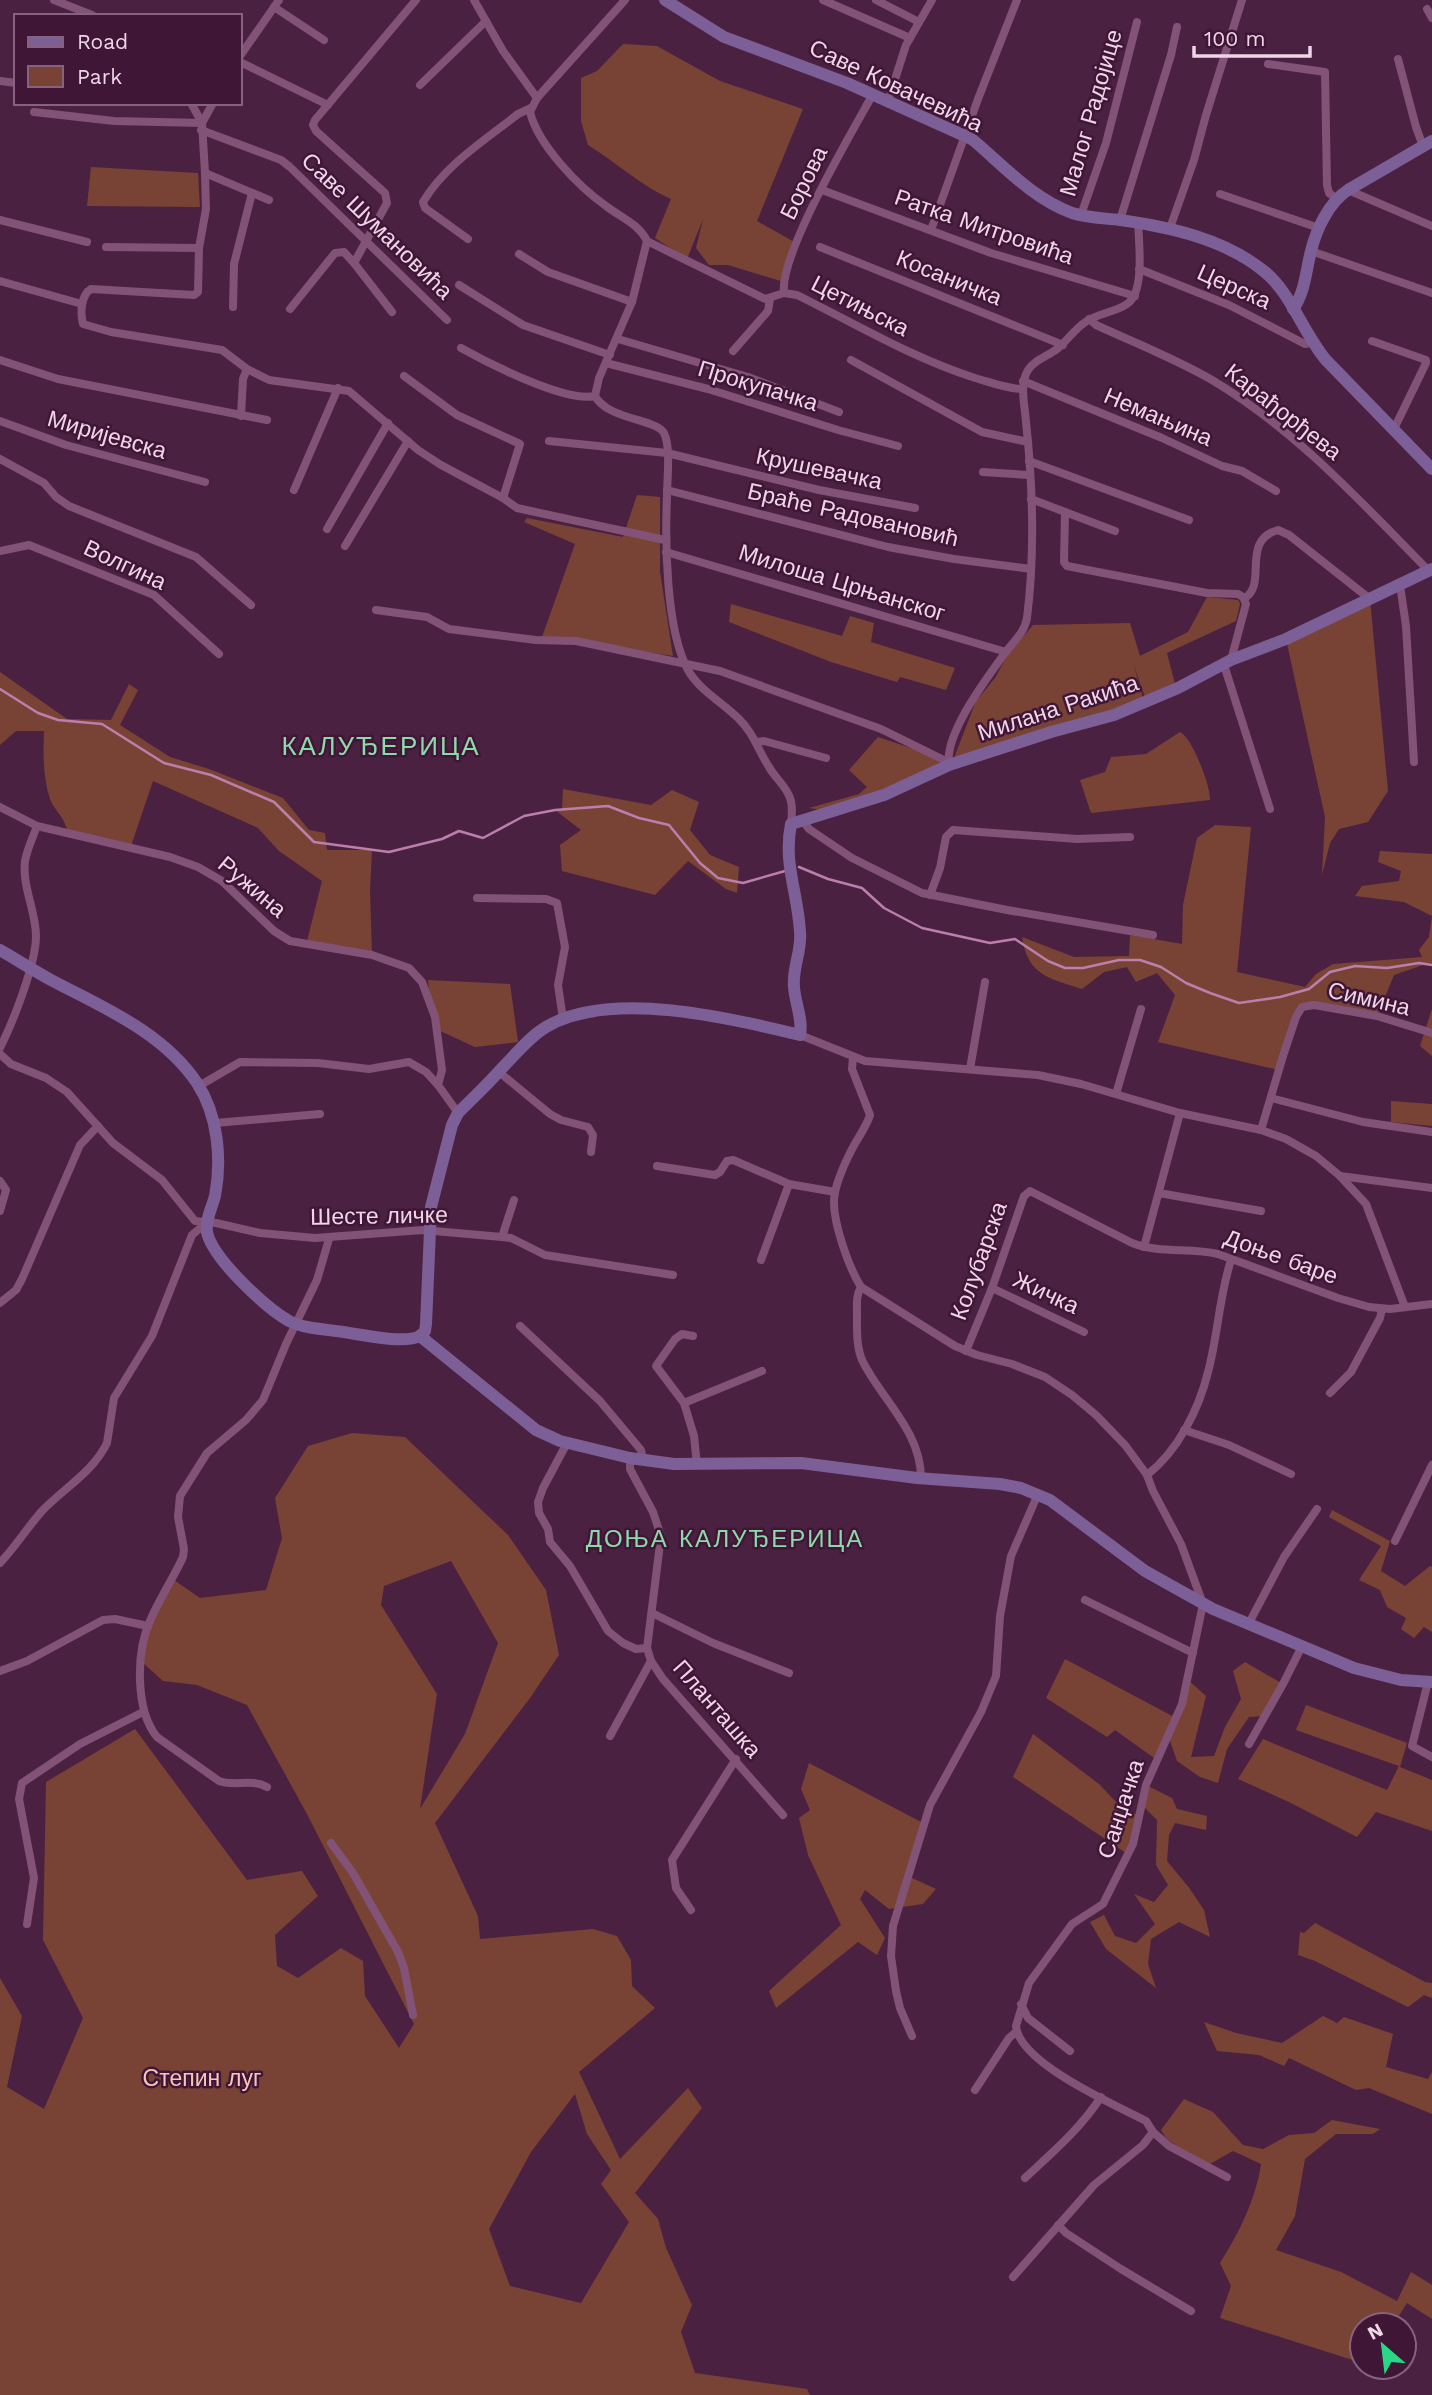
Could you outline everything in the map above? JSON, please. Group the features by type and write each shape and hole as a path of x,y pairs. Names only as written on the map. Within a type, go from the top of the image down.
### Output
{"street":[{"path":"54,0 89,14"},
{"path":"354,263 385,207 387,196 316,131 313,125 416,0"},
{"path":"474,0 485,21 537,98"},
{"path":"625,0 537,98 531,108 532,118 537,129 571,174 595,198 636,226 647,241 770,299 768,312 733,351"},
{"name":"Саве Ковачевића","path":"665,0 724,37 795,62 965,135 1033,192 1056,206 1081,215 1170,228 1216,244 1256,265 1274,281 1311,343 1393,431 1431,465"},
{"path":"823,0 910,38"},
{"path":"876,0 919,22"},
{"path":"888,101 910,38 932,0"},
{"path":"932,230 1017,0"},
{"path":"1170,228 1194,160 1242,0"},
{"path":"242,56 277,4 324,40"},
{"path":"1427,9 1432,18"},
{"path":"420,85 485,21"},
{"name":"Малог Радојице","path":"1081,215 1106,143 1138,22"},
{"path":"1120,220 1171,55 1177,27"},
{"path":"1293,309 1300,297 1319,228 1337,199 1348,190 1429,145 1416,127 1398,59"},
{"path":"242,60 328,105"},
{"path":"1268,64 1325,72 1327,186 1337,199"},
{"name":"Борова","path":"784,293 784,282 796,243 873,94"},
{"path":"192,105 202,126 206,209 199,248 197,294 163,295 90,289 82,304 81,320 87,326 222,350 247,369 277,382 338,388 354,394 408,441 442,465 522,510 665,540"},
{"path":"202,126 212,105"},
{"path":"468,239 425,208 423,202 452,167 522,111 531,108"},
{"path":"34,112 114,121 202,126"},
{"name":"Саве Шумановића","path":"202,126 285,163 447,320"},
{"path":"205,173 269,200"},
{"name":"Ратка Митровића","path":"822,190 1023,264 1135,296"},
{"path":"1348,190 1432,226"},
{"path":"233,307 234,264 252,193"},
{"path":"1220,194 1319,228"},
{"path":"0,220 88,242"},
{"path":"376,610 427,617 449,629 536,640 576,641 747,679 881,729 949,763 968,706 1025,627 1031,569 1031,499 1023,385 1031,366 1063,345 1076,329 1089,320 1126,305 1135,296 1139,269 1138,223"},
{"path":"647,241 632,302 597,384 596,396 605,407 661,428 665,436 666,552 674,619 685,664 699,684 743,722 769,768 789,795 797,823 787,855 800,932 800,949 793,981 800,1035"},
{"path":"106,247 199,248"},
{"name":"Косаничка","path":"820,247 1063,345"},
{"path":"1311,251 1432,293"},
{"path":"290,309 335,253 344,252 392,312"},
{"path":"519,254 548,272 632,302"},
{"name":"Церска","path":"1139,269 1229,305 1305,344 1311,343"},
{"path":"0,281 82,304"},
{"name":"Прокупачка","path":"459,285 523,325 608,359 898,446"},
{"name":"Цетињска","path":"770,299 784,293 797,295 889,343 954,371 1009,387 1023,385"},
{"name":"Карађорђева","path":"1089,320 1188,366 1273,423 1325,466 1430,570"},
{"path":"618,339 748,377 839,412"},
{"path":"1372,341 1426,360 1393,431"},
{"path":"461,348 518,377 583,397 596,396"},
{"path":"0,360 58,379 267,421"},
{"path":"850,360 982,432 1028,442"},
{"path":"241,416 243,379 247,369"},
{"path":"404,376 457,415 520,444 503,498"},
{"name":"Немањина","path":"1023,385 1162,438 1222,466 1242,471 1276,491"},
{"path":"294,490 338,388"},
{"name":"Миријевска","path":"0,421 66,445 205,482"},
{"path":"327,529 388,423"},
{"path":"345,546 408,441"},
{"name":"Крушевачка","path":"548,441 667,453 819,490 915,508"},
{"path":"0,459 44,483 56,497 69,506 196,558 251,605"},
{"path":"1029,461 1189,520"},
{"path":"983,472 1029,475"},
{"name":"Браће Радовановић","path":"667,490 888,547 1031,569"},
{"path":"1031,499 1115,531"},
{"path":"1065,512 1064,562 1067,566 1207,593 1238,594 1245,598"},
{"path":"1245,598 1252,593 1255,584 1254,560 1257,552 1265,537 1278,530 1289,535 1370,599"},
{"name":"Волгина","path":"0,551 29,545 154,595 219,654"},
{"name":"Милоша Црњанског","path":"666,552 1006,652"},
{"name":"Милана Ракића","path":"797,823 884,795 949,763 1114,715 1286,639 1430,570"},
{"path":"1401,585 1414,762"},
{"path":"1245,598 1246,604 1228,663 1270,809"},
{"path":"756,742 764,741 826,758"},
{"name":"Ружина","path":"0,807 37,826 182,860 222,881 284,938 306,945 372,955 409,968 422,982 435,1017 442,1070 438,1085"},
{"path":"797,823 852,858 930,895 1153,934"},
{"path":"0,1048 29,967 36,936 24,868 27,851 37,826"},
{"path":"930,895 940,868 946,837 953,830 1077,839 1130,837"},
{"path":"477,898 546,899 557,903 565,947 558,985 563,1019"},
{"path":"0,950 133,1024 180,1064 199,1086 215,1123 217,1178 207,1231 211,1244 230,1268 266,1303 296,1324 402,1339 420,1336 425,1331 426,1324 431,1207 447,1140 458,1113 532,1037 546,1027 563,1019 605,1010 638,1008 715,1018 800,1035 853,1057 874,1062 1038,1075 1180,1113 1261,1130 1302,1147 1340,1176 1366,1204 1405,1307"},
{"path":"970,1069 985,982"},
{"name":"Симина","path":"1261,1130 1296,1017 1307,1005 1377,1016 1432,1033"},
{"path":"1116,1094 1141,1009"},
{"path":"853,1057 852,1069 870,1115 850,1153 835,1192 834,1206 854,1274 861,1287 966,1351 1030,1370 1072,1395 1125,1445 1147,1475 1187,1557 1203,1604"},
{"path":"2,1060 46,1078 67,1092 126,1155 162,1180 193,1220 208,1222"},
{"path":"199,1086 233,1065 247,1061 318,1063 369,1069 409,1062 426,1072 458,1113"},
{"path":"499,1072 550,1114 592,1130 591,1152"},
{"path":"1271,1098 1363,1122 1432,1132"},
{"path":"1144,1247 1180,1113"},
{"path":"215,1123 320,1114"},
{"path":"0,1303 16,1290 80,1145 98,1126"},
{"path":"657,1166 715,1175 727,1161 733,1160 789,1184 835,1192"},
{"path":"1340,1176 1432,1188"},
{"path":"0,1181 6,1190 0,1211"},
{"path":"761,1261 789,1184"},
{"name":"Колубарска","path":"966,1351 1027,1192 1033,1192 1144,1247"},
{"path":"1159,1193 1261,1211"},
{"path":"502,1237 514,1200"},
{"path":"0,1563 46,1508 77,1481 104,1450 114,1398 146,1348 192,1235 208,1222"},
{"name":"Шесте личке","path":"208,1222 260,1233 329,1239 429,1230 502,1237 510,1238 545,1255 673,1275"},
{"path":"267,1787 255,1782 219,1782 150,1730 143,1712 142,1662 148,1626 183,1557 178,1517 180,1496 207,1453 246,1420 262,1400 317,1280 329,1239"},
{"name":"Доње баре","path":"1144,1247 1206,1251 1338,1298 1382,1309 1432,1304"},
{"path":"1147,1475 1163,1461 1184,1430 1208,1376 1222,1292 1231,1260"},
{"path":"861,1287 857,1299 861,1355 906,1428 920,1466 921,1478"},
{"name":"Жичка","path":"992,1288 1084,1332"},
{"path":"1330,1393 1351,1372 1380,1318 1382,1309"},
{"name":"Планташка","path":"520,1326 600,1401 641,1450 630,1469 653,1512 661,1536 647,1648 651,1661 663,1679 783,1815"},
{"path":"693,1336 682,1334 675,1339 656,1366 684,1403 694,1436 697,1465"},
{"path":"420,1336 536,1430 567,1443 636,1459 697,1465 801,1463 921,1478 1000,1484 1038,1494 1050,1500 1145,1571 1203,1604 1378,1675 1401,1681 1430,1682 1412,1746 1432,1757"},
{"path":"684,1403 762,1371"},
{"path":"1184,1430 1249,1453 1291,1474"},
{"path":"567,1443 543,1488 538,1502 539,1513 548,1529 551,1542 570,1566 608,1631 636,1649 647,1648"},
{"path":"1395,1541 1432,1465"},
{"path":"912,2036 896,1992 891,1956 893,1926 930,1805 981,1712 996,1676 1000,1616 1007,1575 1014,1545 1038,1494"},
{"path":"1249,1623 1284,1557 1317,1509"},
{"path":"1085,1600 1194,1653"},
{"name":"Санџачка","path":"1016,2032 1028,1983 1070,1927 1103,1904 1133,1844 1151,1772 1182,1704 1203,1604"},
{"path":"652,1613 713,1643 789,1673"},
{"path":"0,1671 27,1661 103,1620 115,1619 148,1626"},
{"path":"1249,1744 1301,1646"},
{"path":"610,1736 651,1661"},
{"path":"27,1924 34,1878 19,1799 22,1783 72,1749 143,1712"},
{"path":"691,1910 676,1888 672,1860 736,1759"},
{"path":"331,1843 353,1873 398,1952 404,1968 413,2015"},
{"path":"1021,2004 1028,2018 1070,2051"},
{"path":"975,2090 1009,2038 1016,2032 1025,2047 1041,2063 1146,2121 1153,2132 1170,2146 1227,2177"},
{"path":"1025,2178 1065,2142 1088,2117 1101,2097"},
{"path":"1013,2277 1094,2185 1143,2145 1153,2132"},
{"path":"1058,2225 1121,2269 1191,2311"}],"green space":[{"path":"623,44 657,46 720,81 803,109 757,221 796,243 784,282 728,265 709,265 696,248 703,219 687,259 655,238 671,199 588,145 581,121 581,78 597,71"},
{"path":"91,167 198,173 200,207 87,206"},
{"path":"637,495 660,497 660,572 673,656 576,641 541,640 575,544 524,522 527,518 623,537"},
{"path":"1207,597 1238,600 1240,604 1236,621 1167,653 1175,684 1146,700 1134,666 1144,702 954,758 976,701 995,678 1007,656 1033,625 1130,623 1140,656 1188,632"},
{"path":"1370,599 1388,791 1368,822 1339,829 1330,843 1322,875 1325,817 1286,639"},
{"path":"731,604 842,636 850,616 874,623 871,642 955,668 946,690 900,677 897,682 831,662 729,622"},
{"path":"0,672 67,719 111,720 129,684 138,690 120,725 170,757 283,798 309,830 325,833 327,850 372,850 372,955 306,945 322,881 279,851 258,828 153,781 130,849 68,833 48,791 44,765 44,731 16,731 0,745"},
{"path":"1180,732 1190,743 1200,763 1210,800 1091,813 1080,780 1105,772 1111,757 1146,754"},
{"path":"878,737 917,750 939,762 939,768 829,811 809,808 859,794 867,787 849,770"},
{"path":"563,789 651,805 672,790 699,802 690,830 710,855 739,867 737,893 726,889 688,861 655,895 562,871 560,845 581,830 555,810 562,809"},
{"path":"1215,825 1251,827 1237,972 1305,987 1316,974 1333,964 1422,957 1419,950 1429,937 1432,916 1432,965 1426,964 1394,975 1377,1016 1307,1006 1296,1017 1279,1070 1158,1042 1175,995 1157,973 1136,982 1127,967 1104,972 1082,989 1050,978 1035,968 1029,960 1022,937 1074,957 1129,956 1130,935 1182,944 1183,905 1197,838"},
{"path":"1380,851 1432,854 1432,916 1404,902 1355,896 1362,886 1399,881 1401,871 1378,862"},
{"path":"428,980 510,984 518,1042 475,1047 438,1030 430,1004"},
{"path":"1432,1009 1432,1056 1420,1046"},
{"path":"1391,1101 1432,1104 1432,1126 1391,1122"},
{"name":"Степин луг","path":"352,1433 405,1437 508,1535 546,1590 559,1655 530,1698 435,1823 478,1916 480,1939 593,1929 617,1936 631,1960 632,1986 655,2008 579,2072 620,2159 688,2088 702,2108 635,2193 658,2219 666,2248 692,2305 681,2332 695,2373 807,2389 810,2395 0,2395 0,1978 22,2016 7,2087 44,2109 83,2018 43,1940 46,1782 135,1729 247,1880 302,1871 318,1896 275,1935 277,1966 298,1978 341,1948 363,1961 365,1996 399,2048 414,2024 307,1814 247,1705 197,1685 163,1681 142,1662 151,1618 171,1578 200,1598 266,1590 282,1538 275,1498 308,1446","holes":["451,1561 498,1643 465,1734 420,1809 437,1694 381,1605 384,1586","575,2094 587,2134 611,2170 601,2184 629,2222 581,2303 510,2286 489,2229 531,2152"]},
{"path":"1332,1510 1390,1541 1381,1571 1405,1586 1432,1567 1432,1632 1424,1627 1414,1638 1401,1629 1406,1618 1387,1607 1380,1590 1359,1580 1381,1546 1329,1517"},
{"path":"1065,1659 1176,1718 1188,1680 1206,1696 1191,1757 1214,1756 1225,1727 1241,1699 1233,1671 1245,1662 1283,1684 1264,1716 1249,1717 1227,1749 1218,1783 1200,1777 1177,1761 1169,1738 1157,1760 1115,1730 1107,1737 1046,1698"},
{"path":"1306,1705 1407,1743 1400,1767 1432,1780 1432,1831 1376,1812 1357,1837 1238,1779 1263,1739 1387,1790 1399,1766 1296,1730"},
{"path":"1033,1734 1099,1784 1118,1804 1140,1816 1129,1855 1013,1777"},
{"path":"809,1763 923,1823 910,1877 936,1889 923,1904 889,1909 865,1890 860,1899 885,1938 877,1955 858,1942 776,2008 769,1991 841,1925 808,1855 799,1818 810,1810 801,1789"},
{"path":"1146,1785 1172,1798 1177,1809 1207,1816 1206,1830 1175,1823 1169,1835 1167,1861 1204,1910 1210,1937 1179,1922 1151,1939 1148,1964 1156,1988 1106,1949 1090,1922 1104,1915 1115,1936 1136,1943 1155,1924 1134,1894 1154,1902 1168,1885 1156,1865 1157,1820 1142,1805"},
{"path":"1315,1923 1425,1982 1432,1983 1432,1998 1424,1995 1408,2007 1298,1955 1300,1932 1304,1933"},
{"path":"1323,2016 1337,2023 1344,2017 1393,2034 1386,2067 1428,2079 1432,2072 1432,2114 1369,2088 1356,2090 1289,2058 1284,2066 1259,2055 1217,2051 1204,2022 1236,2033 1282,2043"},
{"path":"1184,2099 1213,2112 1243,2145 1263,2149 1289,2135 1314,2133 1332,2120 1380,2129 1373,2134 1336,2134 1305,2159 1295,2216 1276,2250 1341,2272 1397,2301 1411,2272 1432,2285 1432,2319 1407,2303 1402,2311 1348,2311 1348,2359 1220,2318 1231,2286 1220,2263 1246,2215 1261,2164 1233,2151 1210,2164 1178,2147 1166,2138 1161,2130"}],"waterway":[{"path":"0,689 38,713 58,720 102,724 164,763 211,775 274,802 314,842 389,852 442,839 459,831 483,838 524,816 555,810 608,806 639,818 669,825 700,863 718,878 743,883 785,871"},
{"path":"799,867 828,879 862,888 884,908 922,928 990,943 1015,939 1048,961 1065,968 1083,968 1119,960 1140,960 1161,967 1186,983 1239,1003 1280,997 1309,989 1330,972 1355,966 1387,968 1419,963 1432,965"}],"district":[{"name":"КАЛУЂЕРИЦА","path":"381,746"},
{"name":"ДОЊА КАЛУЂЕРИЦА","path":"725,1539"}]}
